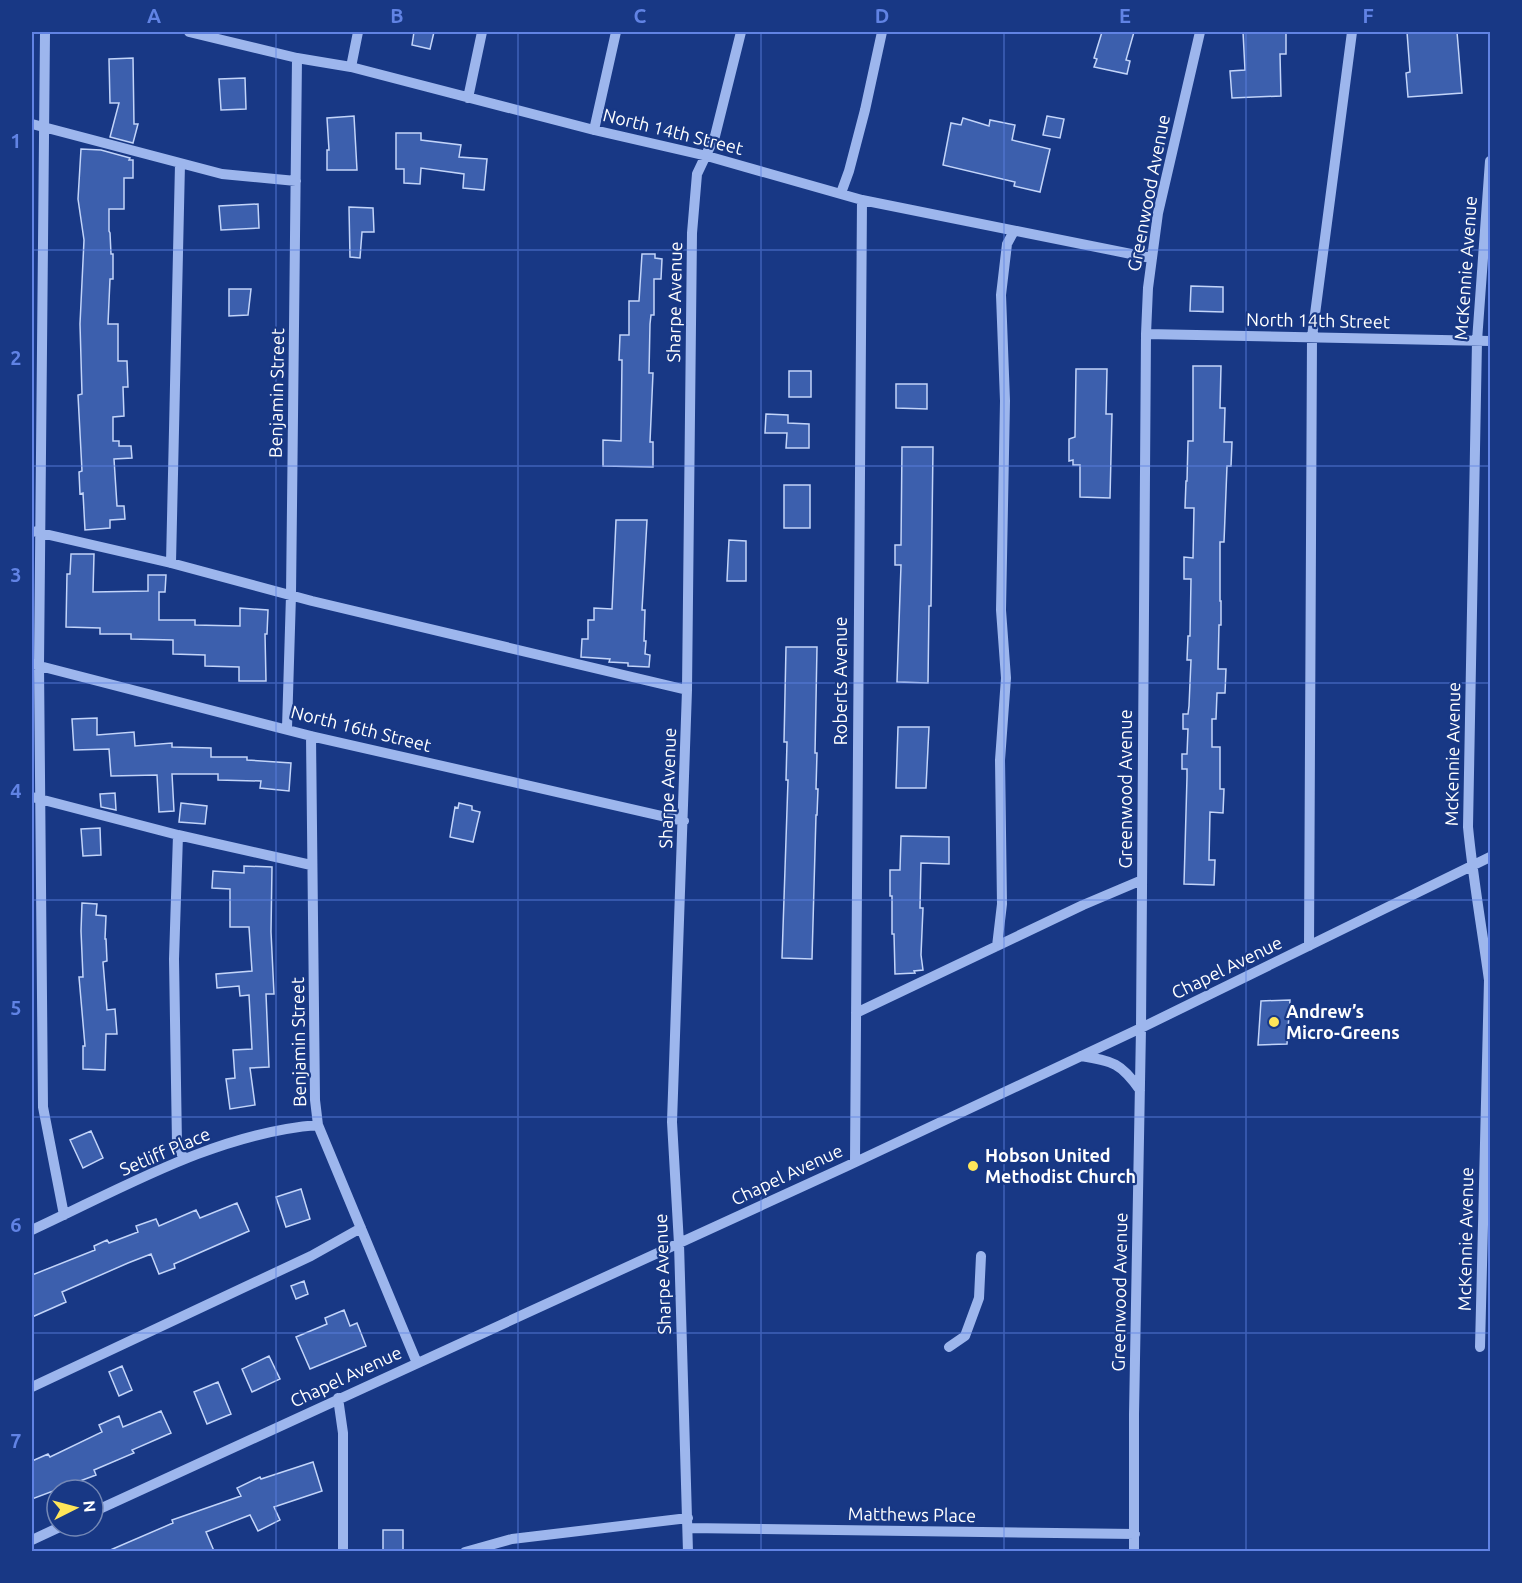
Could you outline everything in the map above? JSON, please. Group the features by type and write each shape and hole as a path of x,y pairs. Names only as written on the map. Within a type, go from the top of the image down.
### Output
{"street":[{"path":"45,32 35,664 37,1108 64,1215"},
{"name":"North 14th Street","path":"189,32 297,58 351,67 594,130 706,156 862,200 1151,258"},
{"path":"351,67 358,32"},
{"path":"468,98 482,32"},
{"path":"594,130 616,32"},
{"name":"Sharpe Avenue","path":"688,1551 679,1244 672,1122 687,690 692,233 697,174 715,136 741,32"},
{"path":"841,193 865,110 882,32"},
{"name":"Greenwood Avenue","path":"1134,1551 1134,1413 1141,1028 1146,334 1151,258 1158,213 1200,32"},
{"path":"1309,946 1312,337 1352,32"},
{"name":"Benjamin Street","path":"287,728 291,595 297,58"},
{"path":"32,124 222,174 297,182"},
{"name":"McKennie Avenue","path":"1480,1347 1489,980 1468,827 1477,342 1491,161"},
{"path":"171,563 180,164"},
{"name":"Roberts Avenue","path":"855,1162 862,200"},
{"path":"997,945 1002,904 1000,760 1006,678 1002,610 1005,401 1001,295 1007,244 1014,231"},
{"name":"North 14th Street","path":"1146,334 1491,341"},
{"path":"36,533 171,563 291,595 687,690"},
{"name":"North 16th Street","path":"35,664 311,736 684,821"},
{"name":"Benjamin Street","path":"311,736 315,1100 318,1125 417,1363"},
{"path":"36,798 178,835 311,865"},
{"path":"178,835 174,959 177,1144 184,1159"},
{"name":"Chapel Avenue","path":"105,1506 679,1244 1141,1028 1491,857"},
{"path":"856,1012 1142,880"},
{"path":"1081,1056 1118,1065 1128,1073 1140,1090"},
{"name":"Setliff Place","path":"32,1230 184,1159 255,1135 290,1127 318,1125"},
{"path":"32,1387 311,1256 361,1227"},
{"path":"949,1347 964,1336 979,1298 981,1256"},
{"path":"339,1398 343,1432 343,1551"},
{"name":"Matthews Place","path":"465,1551 512,1539 688,1523 1135,1534"}],"building":[{"path":"414,32 434,32 430,49 412,45"},
{"path":"1102,32 1134,32 1126,60 1130,61 1127,74 1094,67 1097,59 1094,58"},
{"path":"1243,32 1286,32 1286,54 1280,54 1281,96 1232,98 1230,71 1245,70"},
{"path":"1407,32 1457,32 1462,93 1408,97 1406,73 1410,72"},
{"path":"133,58 134,124 138,124 133,143 110,137 119,103 110,103 109,59"},
{"path":"245,78 246,109 221,110 219,79"},
{"path":"354,116 357,170 327,170 327,150 329,150 327,118"},
{"path":"1047,116 1064,119 1060,138 1043,135"},
{"path":"963,118 989,126 990,120 1015,125 1012,140 1050,149 1040,192 1014,186 1015,182 943,165 951,123 961,125"},
{"path":"396,133 421,133 421,140 461,145 459,157 487,159 484,190 463,188 464,174 421,168 420,184 404,183 404,169 396,169"},
{"path":"81,149 101,150 133,160 133,178 124,178 124,209 109,209 113,279 110,279 108,324 118,324 118,361 127,361 128,387 123,387 124,416 113,417 113,441 119,441 119,446 131,446 132,458 114,459 117,506 124,506 125,519 110,520 110,528 85,530 83,493 80,494 79,472 82,471 78,395 82,394 80,324 84,240 78,199"},
{"path":"258,204 259,228 221,230 219,206"},
{"path":"349,207 373,208 374,232 362,232 360,258 350,257"},
{"path":"642,254 655,254 655,258 662,259 661,279 654,279 654,315 651,315 650,324 649,373 653,373 650,442 653,442 653,467 603,466 603,440 621,441 620,335 629,335 629,301 639,301"},
{"path":"1191,286 1223,287 1223,312 1190,311"},
{"path":"229,289 251,289 248,315 229,316"},
{"path":"1193,366 1221,366 1220,408 1225,408 1224,442 1232,442 1231,466 1227,466 1224,542 1220,542 1221,625 1219,625 1218,669 1226,669 1225,693 1217,693 1216,719 1212,719 1212,747 1220,747 1220,789 1224,789 1223,813 1210,812 1209,860 1215,860 1214,885 1184,884 1187,769 1182,769 1182,754 1187,754 1188,729 1183,729 1183,714 1188,714 1189,706 1191,660 1187,660 1188,636 1190,636 1191,579 1184,579 1184,557 1193,558 1194,508 1185,508 1188,441 1193,441"},
{"path":"1076,369 1107,369 1106,414 1112,414 1110,498 1080,497 1080,465 1073,465 1073,460 1069,461 1069,439 1075,437"},
{"path":"789,371 811,371 811,397 789,397"},
{"path":"896,384 927,384 927,409 896,408"},
{"path":"766,414 788,415 788,423 809,424 809,448 786,448 787,433 765,433"},
{"path":"902,447 933,447 928,683 897,682 901,565 895,565 895,545 901,545"},
{"path":"784,485 810,485 810,528 784,528"},
{"path":"616,520 647,520 642,610 645,610 644,641 646,641 645,654 650,655 649,667 628,666 628,663 609,662 610,659 581,657 582,639 588,639 588,620 594,620 594,608 612,609"},
{"path":"729,540 746,541 746,581 727,581"},
{"path":"71,554 94,554 93,592 148,591 148,575 166,575 165,592 159,592 159,620 195,620 195,625 240,626 240,608 268,610 267,634 265,634 266,681 239,681 239,667 205,666 205,655 173,654 173,640 131,639 131,634 100,634 100,628 66,627 67,574 70,574"},
{"path":"786,647 817,647 815,753 817,753 816,789 818,789 812,959 782,958 788,780 786,780 787,742 784,742"},
{"path":"97,718 97,735 134,732 135,746 172,743 172,747 211,748 211,757 247,757 247,760 291,763 289,791 260,788 261,781 218,780 218,774 172,774 174,811 159,812 157,775 111,776 109,749 74,750 72,719"},
{"path":"898,727 929,727 926,788 896,788"},
{"path":"115,793 116,810 101,807 100,794"},
{"path":"181,803 207,806 205,824 179,822"},
{"path":"459,803 472,806 472,810 480,812 473,842 450,837 455,807 458,808"},
{"path":"100,828 101,855 83,856 81,829"},
{"path":"901,836 949,837 949,864 921,863 920,908 923,908 921,955 923,970 914,971 915,973 895,974 890,870 900,870"},
{"path":"244,866 272,867 271,932 274,994 266,994 269,1067 250,1068 255,1105 230,1109 226,1079 235,1078 233,1050 252,1049 249,995 240,996 239,986 217,988 216,974 252,971 249,927 230,927 230,889 212,888 213,871 244,873"},
{"path":"82,903 97,904 96,915 106,916 107,961 103,962 107,1010 115,1009 117,1034 106,1034 105,1070 83,1069 83,1046 85,1046 79,977 83,977"},
{"name":"Andrew’s Micro-Greens","path":"1290,1000 1287,1044 1258,1045 1261,1001"},
{"path":"91,1131 103,1158 83,1168 70,1140"},
{"path":"301,1189 310,1219 286,1227 276,1197"},
{"path":"237,1203 249,1231 174,1264 175,1268 159,1274 151,1254 128,1263 62,1292 66,1302 32,1317 32,1275 95,1250 94,1246 107,1240 109,1243 138,1232 136,1226 156,1219 159,1226 196,1210 200,1218"},
{"path":"304,1281 308,1294 296,1299 291,1286"},
{"path":"344,1310 350,1326 357,1323 366,1346 310,1369 296,1337 327,1324 325,1318"},
{"path":"269,1356 280,1379 252,1392 242,1369"},
{"path":"122,1366 132,1390 119,1396 109,1372"},
{"path":"218,1382 231,1414 207,1424 194,1392"},
{"path":"161,1411 171,1433 132,1450 134,1453 94,1470 96,1475 88,1478 45,1478 45,1494 32,1499 32,1461 48,1454 50,1457 102,1432 99,1425 119,1416 123,1427"},
{"path":"313,1462 322,1491 274,1507 280,1520 258,1531 250,1515 206,1532 214,1551 108,1551 173,1523 172,1520 241,1496 237,1488 260,1477 261,1479"},
{"path":"383,1530 403,1530 403,1551 383,1551"}],"place":[{"name":"Andrew’s Micro-Greens","path":"1274,1022"},
{"name":"Hobson United Methodist Church","path":"973,1166"}]}
